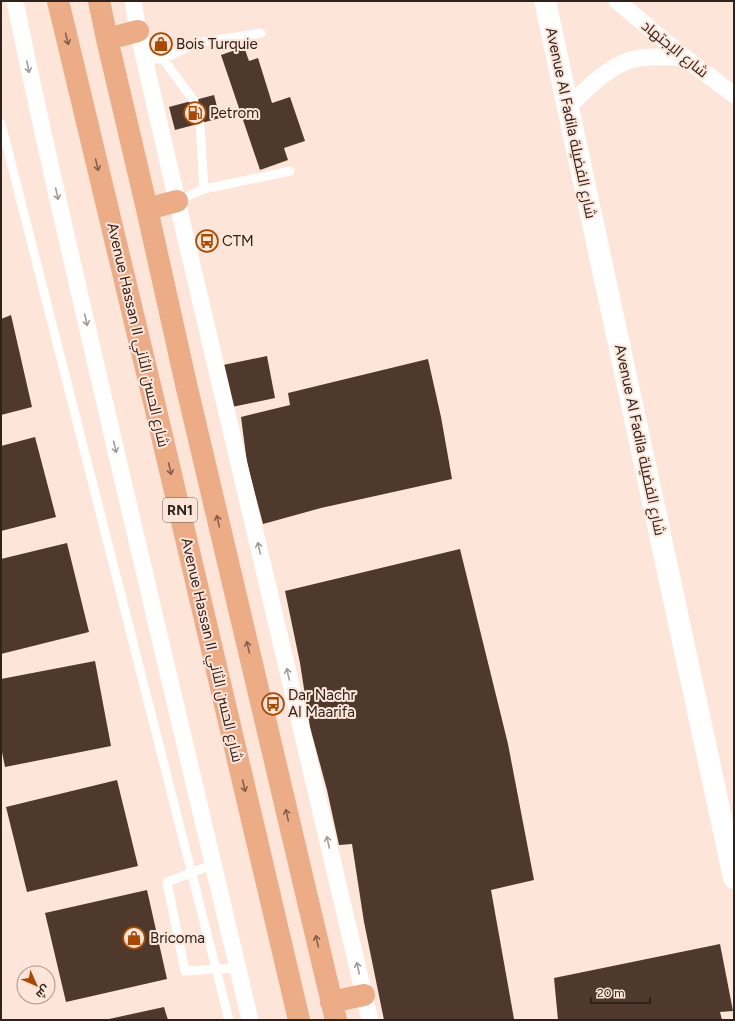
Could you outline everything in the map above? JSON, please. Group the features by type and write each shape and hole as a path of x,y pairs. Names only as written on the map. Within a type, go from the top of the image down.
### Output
{"main road":[{"name":"Avenue Hassan II شارع الحسن الثاني","path":"58,1 299,1020"},
{"name":"RN1","path":"99,1 186,384 333,1011"},
{"path":"107,39 138,32"},
{"path":"147,209 177,201"},
{"path":"333,1011 364,994"}],"street":[{"path":"15,1 32,87 71,257 212,865 250,1020"},
{"path":"133,1 138,32 177,201 370,1020"},
{"name":"Avenue Al Fadila شارع الفضيلة","path":"545,1 734,878"},
{"name":"شارع الإجتهاد","path":"617,1 684,57 734,95"},
{"path":"568,108 599,78 623,62 648,57 684,57"}],"lane":[{"path":"144,59 163,59 196,43 261,33"},
{"path":"163,59 194,101"},
{"path":"1,122 229,1020"},
{"path":"200,124 204,188"},
{"path":"177,201 204,188 290,171"},
{"path":"212,865 167,882 185,971 237,968"}],"building":[{"path":"244,47 249,61 258,58 272,103 290,97 305,141 284,148 288,160 260,170 221,55"},
{"name":"Petrom","path":"214,95 220,118 175,130 169,107"},
{"path":"11,315 32,407 1,415 1,319"},
{"path":"267,356 275,398 232,407 223,365"},
{"path":"428,359 441,417 452,479 321,508 263,524 247,463 241,417 290,405 288,393"},
{"path":"35,437 56,517 1,531 1,446"},
{"path":"67,543 89,632 1,654 1,559"},
{"path":"460,549 508,744 534,880 491,890 514,1019 384,1020 364,922 352,844 339,845 327,790 310,727 300,663 285,591"},
{"path":"95,661 111,746 5,767 1,747 1,679"},
{"path":"117,780 138,866 27,892 6,807"},
{"path":"147,890 167,979 66,1002 45,913"},
{"path":"720,944 733,1011 720,1012 722,1020 558,1020 554,978"},
{"path":"164,1007 168,1020 109,1020 109,1019"}],"place":[{"name":"Bois Turquie","path":"161,44"},
{"name":"Petrom","path":"195,113"},
{"name":"CTM","path":"207,241"},
{"name":"Dar Nachr Al Maarifa","path":"273,704"},
{"name":"Bricoma","path":"134,938"}]}
